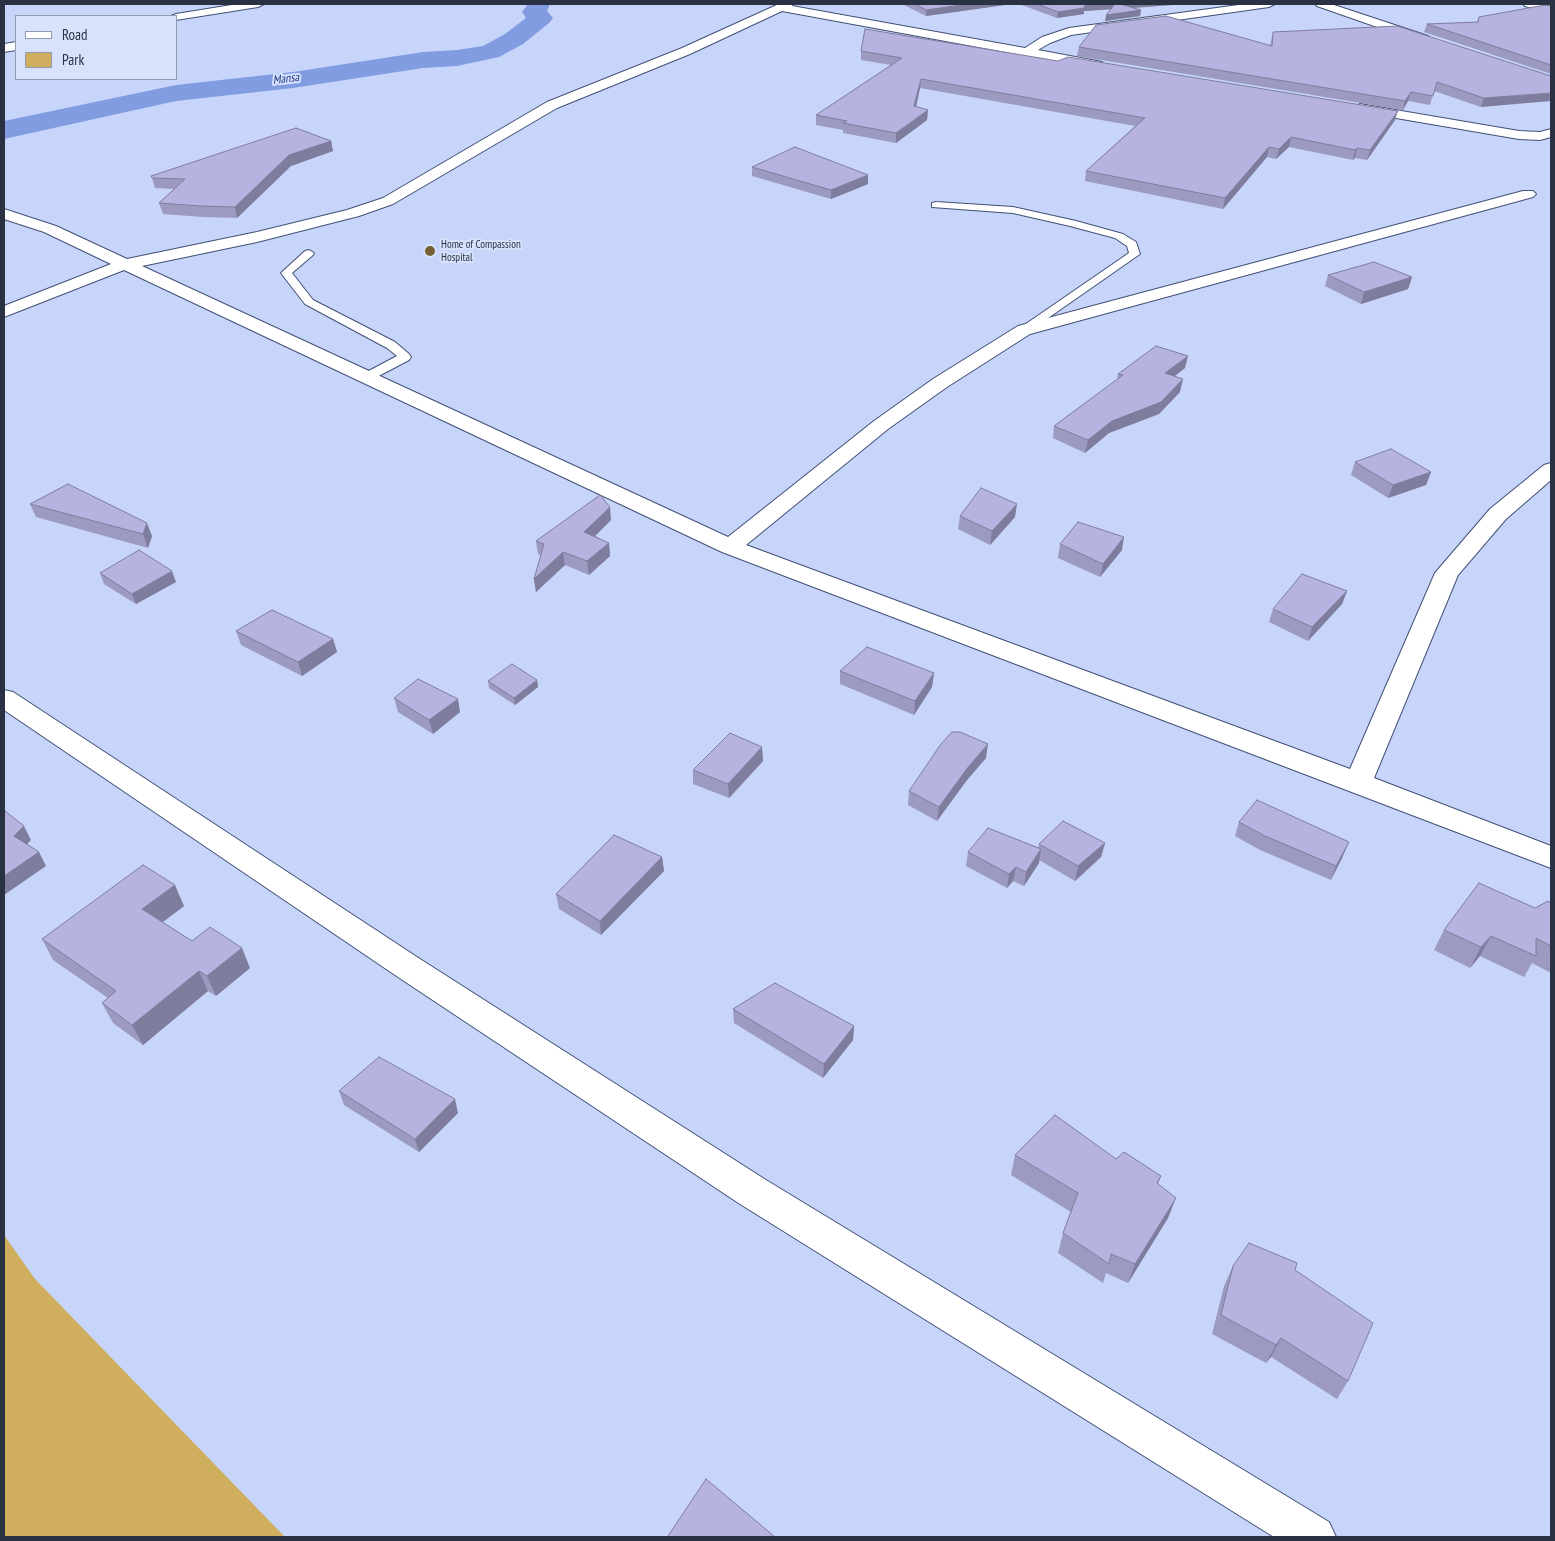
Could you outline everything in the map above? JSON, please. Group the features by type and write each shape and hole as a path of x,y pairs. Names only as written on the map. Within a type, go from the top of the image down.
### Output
{"street":[{"path":"178,17 258,4"},
{"path":"1026,53 1051,38 1069,32 1269,4"},
{"path":"1321,4 1437,43"},
{"path":"1529,4 1551,10"},
{"path":"4,312 125,264 257,237 353,213 388,200 552,104 686,51 784,6 1026,53 1111,67"},
{"path":"1352,107 1519,135 1540,136 1551,133"},
{"path":"730,547 881,425 940,383 1024,330 1528,194"},
{"path":"4,214 50,229 730,547 1358,782 1551,857"},
{"path":"1358,782 1447,573 1498,514 1551,469"},
{"path":"4,698 409,968 753,1192 1314,1537"}],"lane":[{"path":"936,204 1013,210 1119,236 1132,244 1135,254 1024,330"},
{"path":"309,253 286,273 309,302 391,345 405,357 367,377"}],"green space":[{"path":"4,1235 35,1279 285,1537 4,1537"}],"building":[{"path":"915,4 968,4 926,10"},
{"path":"1037,4 1099,4 1085,5 1084,8 1058,12"},
{"path":"1115,4 1120,4 1141,10 1106,15"},
{"path":"1545,5 1551,6 1551,65 1427,24 1478,22 1479,17"},
{"path":"1166,16 1272,46 1273,32 1397,26 1551,76 1551,93 1484,98 1437,82 1433,96 1411,92 1405,101 1079,47 1096,25"},
{"path":"865,29 1058,61 1068,57 1398,111 1370,150 1357,148 1355,150 1291,137 1279,149 1269,147 1225,198 1086,171 1145,118 921,79 914,106 928,110 896,133 843,123 847,121 816,115 902,58 861,51"},
{"path":"296,128 331,141 289,155 235,207 159,203 185,179 152,178 151,176"},
{"path":"795,147 868,175 831,190 752,167"},
{"path":"1374,262 1412,277 1364,292 1328,275"},
{"path":"1156,346 1188,356 1165,373 1183,379 1161,402 1112,421 1088,440 1054,426 1123,375 1118,374"},
{"path":"1391,449 1431,472 1393,485 1355,462"},
{"path":"68,484 147,523 143,534 30,504"},
{"path":"981,488 1017,504 992,531 960,516"},
{"path":"600,495 610,507 584,532 609,543 587,561 563,552 534,579 544,544 536,541"},
{"path":"1078,522 1124,537 1103,564 1060,544"},
{"path":"139,550 172,571 132,594 100,573"},
{"path":"1302,574 1347,591 1312,627 1273,609"},
{"path":"272,610 333,639 298,662 236,631"},
{"path":"867,647 934,673 915,701 840,671"},
{"path":"512,664 537,680 514,698 488,681"},
{"path":"418,679 458,699 429,720 394,698"},
{"path":"952,732 960,732 988,744 939,807 909,791 941,744"},
{"path":"730,733 762,747 728,784 693,770"},
{"path":"1257,800 1349,842 1336,866 1265,836 1239,822"},
{"path":"4,812 24,826 14,836 39,852 4,876"},
{"path":"1063,821 1105,843 1078,866 1039,844"},
{"path":"988,828 1041,849 1026,872 1016,867 1009,874 968,852"},
{"path":"614,835 662,857 600,921 556,894"},
{"path":"143,865 175,885 142,909 192,941 210,927 242,948 207,976 199,971 132,1025 102,1003 116,991 42,939"},
{"path":"1479,883 1535,908 1548,901 1551,903 1551,946 1536,938 1536,956 1491,936 1481,947 1444,930"},
{"path":"775,983 854,1026 824,1064 733,1009"},
{"path":"379,1057 455,1099 415,1139 339,1091"},
{"path":"1055,1115 1116,1159 1124,1152 1161,1176 1157,1183 1176,1198 1135,1264 1111,1254 1109,1264 1063,1233 1078,1193 1015,1155"},
{"path":"1249,1243 1297,1263 1295,1270 1373,1323 1348,1381 1281,1338 1276,1345 1221,1315 1233,1266"},
{"path":"706,1479 775,1537 668,1536"}],"waterway":[{"name":"Mansa","path":"4,130 176,93 293,80 423,60 457,58 490,52 514,39 541,18 534,12 539,4"}],"place":[{"name":"Home of Compassion Hospital","path":"430,251"}]}
